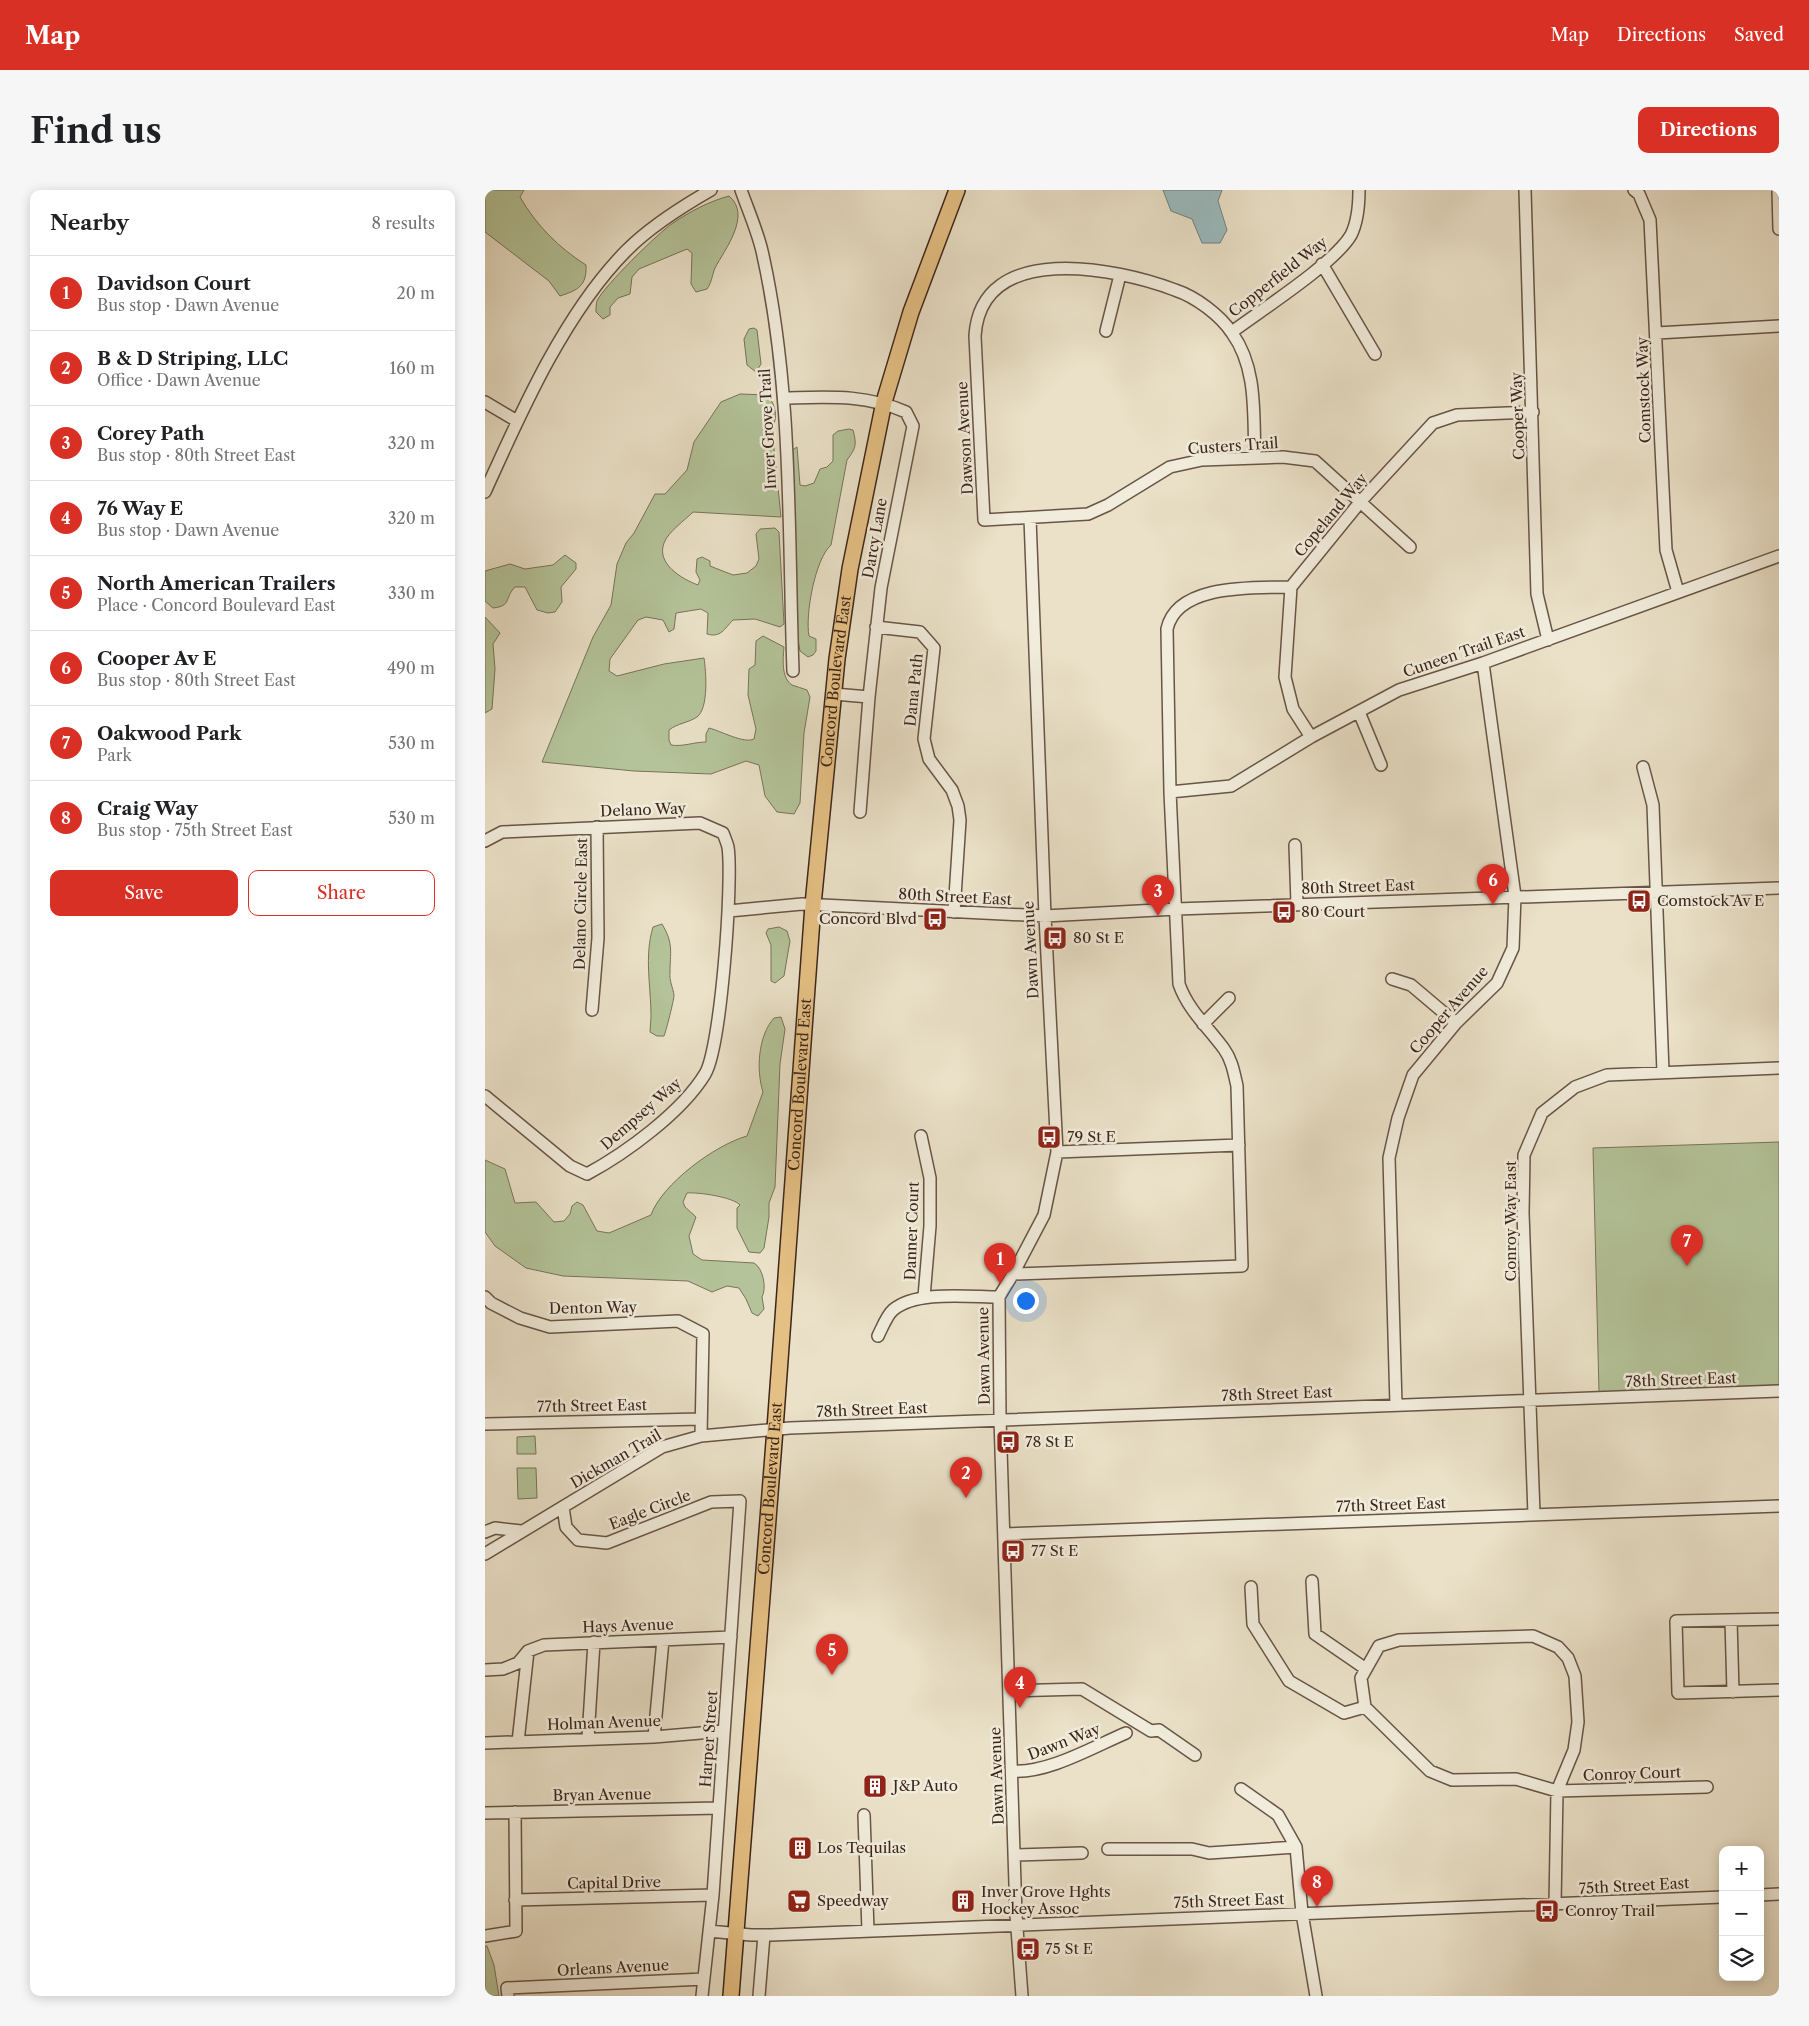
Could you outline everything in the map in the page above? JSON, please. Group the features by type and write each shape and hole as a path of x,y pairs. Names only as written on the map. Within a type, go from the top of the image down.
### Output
{"main road":[{"name":"Concord Boulevard East","path":"731,1996 813,905 833,694 850,569 884,402 911,312 957,190"}],"street":[{"path":"485,492 517,421 581,305 628,249 686,204 711,190"},
{"name":"Inver Grove Trail","path":"741,190 765,265 784,398 793,670"},
{"name":"Copperfield Way","path":"1232,332 1322,264 1345,244 1357,218 1359,190"},
{"name":"Cooper Way","path":"1525,190 1537,594 1548,640"},
{"name":"Comstock Way","path":"1634,190 1639,194 1650,220 1657,333 1665,550 1678,592"},
{"path":"1778,190 1779,228"},
{"path":"1322,264 1375,354"},
{"name":"Dawson Avenue","path":"984,520 975,336 978,317 986,301 1006,281 1024,273 1043,269 1071,268 1120,275 1184,294 1201,304 1232,332"},
{"path":"1106,331 1120,275"},
{"path":"1657,333 1779,326"},
{"path":"1232,332 1242,350 1251,377 1255,458"},
{"name":"Darcy Lane","path":"784,398 848,396 884,402 906,412 913,426 893,522 876,627 860,812"},
{"path":"485,402 517,421"},
{"name":"Copeland Way","path":"1291,587 1361,501 1433,423 1457,415 1533,412"},
{"name":"Custers Trail","path":"984,520 1088,514 1108,505 1170,467 1202,460 1283,457 1315,461 1410,547"},
{"name":"Dawn Avenue","path":"1022,1996 1017,1925 1000,1420 999,1296 1013,1274 1044,1215 1057,1152 1045,916 1030,518"},
{"name":"Cuneen Trail East","path":"1170,792 1231,786 1311,737 1399,690 1483,663 1779,556"},
{"path":"1013,1274 1243,1266 1237,1086 1233,1066 1225,1050 1185,1000 1179,984 1170,792 1167,629 1169,619 1177,610 1209,592 1221,589 1291,587 1285,677 1293,709 1311,737"},
{"name":"Dana Path","path":"876,627 920,632 934,648 924,739 929,759 952,790 958,806 960,820 954,912"},
{"name":"Cooper Avenue","path":"1396,1405 1389,1158 1397,1118 1413,1075 1456,1023 1497,983 1513,948 1515,896 1483,663"},
{"path":"833,694 869,697"},
{"path":"1359,712 1381,765"},
{"path":"1643,767 1653,805 1663,1072"},
{"name":"Delano Way","path":"485,841 502,832 700,823 723,833 728,846 729,911"},
{"name":"Delano Circle East","path":"592,1010 598,938 597,827"},
{"path":"1295,845 1297,904"},
{"name":"80th Street East","path":"729,911 813,905 1045,916 1297,904 1779,888"},
{"name":"Dempsey Way","path":"485,1096 570,1166 587,1174 619,1156 685,1100 706,1073 715,1038 729,911"},
{"path":"1392,979 1411,985 1456,1023"},
{"path":"1203,1024 1229,998"},
{"name":"Conroy Way East","path":"1534,1514 1523,1213 1524,1155 1542,1113 1575,1088 1607,1075 1779,1068"},
{"name":"Danner Court","path":"921,1136 930,1178 930,1226 924,1297"},
{"path":"1057,1152 1239,1145"},
{"path":"878,1336 892,1310 906,1302 924,1297 999,1296"},
{"name":"Denton Way","path":"485,1297 491,1303 520,1318 549,1327 679,1321 703,1334 700,1419"},
{"name":"78th Street East","path":"775,1429 1779,1391"},
{"path":"700,1419 701,1436"},
{"name":"77th Street East","path":"485,1424 700,1419"},
{"name":"Dickman Trail","path":"485,1554 662,1447 701,1436 775,1429"},
{"name":"Eagle Circle","path":"563,1507 566,1527 578,1540 607,1543 711,1502 740,1501"},
{"name":"Harper Street","path":"704,1979 713,1896 740,1501"},
{"name":"77th Street East","path":"1005,1534 1779,1506"},
{"path":"485,1532 495,1528 521,1531"},
{"path":"1312,1581 1315,1634 1366,1669"},
{"path":"1251,1588 1253,1624 1289,1681 1343,1713 1365,1707"},
{"path":"1779,1619 1676,1621 1678,1694 1779,1690"},
{"path":"1731,1620 1733,1692"},
{"path":"1555,1904 1557,1791 1575,1750 1579,1722 1575,1676 1568,1658 1558,1648 1533,1636 1399,1640 1379,1646 1361,1678 1365,1707 1430,1771 1453,1780 1516,1779 1557,1791"},
{"name":"Hays Avenue","path":"528,1651 544,1644 731,1638"},
{"path":"654,1737 663,1640"},
{"path":"588,1738 594,1642"},
{"path":"485,1670 503,1669 518,1663 528,1651"},
{"path":"518,1742 528,1651"},
{"path":"1009,1691 1082,1689 1151,1731 1159,1730 1195,1755"},
{"name":"Holman Avenue","path":"485,1743 654,1737 723,1731"},
{"name":"Dawn Way","path":"1012,1771 1026,1772 1047,1766 1126,1733"},
{"name":"Conroy Court","path":"1557,1791 1707,1787"},
{"path":"1241,1789 1278,1816 1296,1847 1302,1913 1316,1996"},
{"name":"Bryan Avenue","path":"485,1813 719,1808"},
{"path":"485,1936 516,1931 515,1812"},
{"path":"864,1815 868,1931"},
{"path":"1107,1849 1192,1849 1209,1853 1296,1847"},
{"path":"1015,1855 1082,1853"},
{"path":"1764,1895 1779,1894"},
{"name":"Capital Drive","path":"515,1900 713,1896"},
{"name":"75th Street East","path":"709,1931 764,1935 1719,1897"},
{"path":"759,1996 764,1935"},
{"path":"702,1996 704,1979"},
{"name":"Orleans Avenue","path":"508,1992 704,1979"}],"green space":[{"path":"485,190 524,190 520,197 533,217 557,243 586,265 585,278 580,286 572,292 560,296 549,281 485,232"},
{"path":"729,196 735,204 738,213 737,222 730,242 715,268 707,289 696,292 691,284 692,253 687,249 639,269 632,277 630,294 618,298 610,307 610,315 603,319 596,312 597,301 609,284 666,228 700,207"},
{"path":"754,328 757,330 761,364 756,372 747,365 744,339 749,329"},
{"path":"740,394 768,395 773,404 775,420 772,429 781,517 693,512 666,539 663,551 664,558 678,575 698,585 700,580 696,572 697,559 702,557 710,561 710,566 733,575 747,573 756,566 759,559 756,534 760,529 775,528 779,532 784,624 780,627 755,619 733,620 722,632 712,635 707,634 708,613 701,609 676,613 674,629 669,632 663,620 646,617 638,620 610,659 609,671 617,676 664,664 704,658 706,689 701,712 690,721 669,730 671,745 706,742 706,734 709,728 739,739 750,740 754,739 756,729 748,695 749,669 755,665 756,641 763,636 784,647 783,667 788,682 807,690 810,697 804,733 800,803 794,814 777,812 765,796 759,765 746,761 711,774 634,771 542,762 593,637 611,605 617,564 626,543 634,533 655,494 665,494 687,470 694,442 721,402"},
{"path":"853,430 855,446 847,460 831,545 825,552 816,574 808,615 808,627 809,636 816,639 816,651 808,657 800,651 796,629 791,451 797,447 800,485 805,486 814,483 820,469 827,467 833,461 833,435 838,431"},
{"path":"565,555 576,563 576,569 561,587 562,602 555,612 548,613 537,610 525,587 515,587 505,603 499,607 493,608 485,601 485,571 510,564 525,569 553,565"},
{"path":"485,617 500,633 493,644 495,669 492,709 485,713"},
{"path":"662,924 670,943 670,978 674,995 664,1036 657,1036 650,1032 649,949 653,927"},
{"path":"779,927 787,931 790,941 784,976 775,983 771,981 771,945 766,933 768,929"},
{"path":"781,1017 785,1029 780,1064 775,1187 769,1203 769,1217 764,1248 760,1253 749,1252 737,1228 737,1208 740,1205 736,1202 707,1194 687,1193 683,1202 685,1207 696,1217 689,1236 693,1254 702,1260 754,1263 760,1269 764,1284 762,1297 764,1309 758,1316 752,1313 739,1288 727,1286 712,1292 688,1281 563,1276 526,1268 495,1246 485,1232 485,1160 505,1169 515,1203 536,1202 554,1222 564,1221 570,1214 572,1206 577,1202 583,1205 597,1231 609,1233 651,1215 666,1191 691,1167 720,1148 747,1136 763,1092 759,1064 762,1044 769,1025 774,1018"},
{"path":"1779,1142 1779,1385 1599,1392 1593,1148"},
{"path":"535,1436 536,1454 517,1454 517,1437"},
{"path":"517,1468 536,1468 537,1498 518,1499"},
{"path":"485,1946 487,1946 494,1965 499,1996 485,1996"}],"water":[{"path":"1163,190 1222,190 1218,201 1227,230 1220,243 1202,243 1192,219 1171,211"}],"place":[{"name":"Comstock Av E","path":"1639,901"},
{"name":"Cooper Av E","path":"1493,905"},
{"name":"80 Court","path":"1284,912"},
{"name":"Corey Path","path":"1158,916"},
{"name":"Concord Blvd","path":"935,919"},
{"name":"80 St E","path":"1055,938"},
{"name":"79 St E","path":"1049,1137"},
{"name":"Oakwood Park","path":"1687,1266"},
{"name":"Davidson Court","path":"1000,1284"},
{"name":"78 St E","path":"1008,1442"},
{"name":"B & D Striping, LLC","path":"966,1498"},
{"name":"77 St E","path":"1013,1551"},
{"name":"North American Trailers","path":"832,1675"},
{"name":"76 Way E","path":"1020,1708"},
{"name":"J&P Auto","path":"875,1786"},
{"name":"Los Tequilas","path":"800,1848"},
{"name":"Speedway","path":"799,1901"},
{"name":"Inver Grove Hghts Hockey Assoc","path":"963,1901"},
{"name":"Craig Way","path":"1317,1907"},
{"name":"Conroy Trail","path":"1547,1911"},
{"name":"75 St E","path":"1028,1949"}]}
